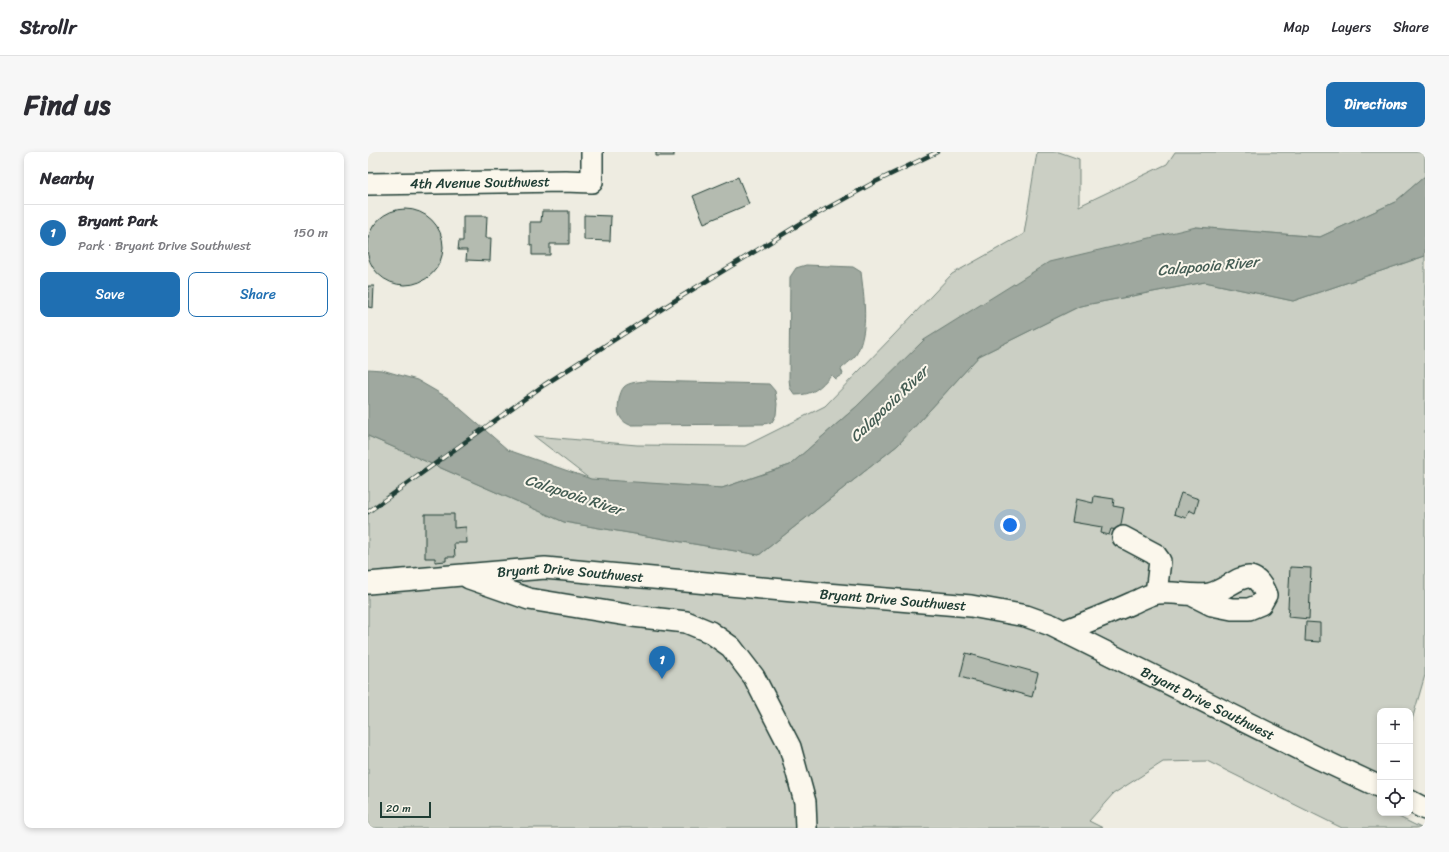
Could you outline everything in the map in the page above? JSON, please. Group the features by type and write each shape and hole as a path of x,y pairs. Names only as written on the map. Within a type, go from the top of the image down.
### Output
{"street":[{"name":"4th Avenue Southwest","path":"368,184 564,181 592,182 592,152"},
{"path":"1123,537 1156,554 1160,561 1156,593"},
{"name":"Bryant Drive Southwest","path":"368,583 545,568 834,595 971,606 1026,616 1064,631 1320,759 1377,786"},
{"path":"462,576 481,581 529,599 633,616 686,622 710,632 731,646 754,677 790,747 805,802 806,828"},
{"path":"1064,631 1156,593 1173,593 1194,596"},
{"path":"1413,803 1425,808"}],"shaded area":[{"path":"1037,152 1059,152 1079,159 1079,206 1167,164 1175,152 1425,152 1425,176 1395,202 1320,237 1196,227 856,407 790,465 722,488 591,480 534,436 637,445 745,446 825,406 952,274 1024,234"},
{"path":"1425,256 1425,675 1413,717 1413,708 1377,708 1376,805 1377,816 1397,816 1421,828 1342,828 1207,761 1163,762 1113,794 1089,821 1103,828 368,828 368,436 564,522 759,555 898,445 979,356 1080,306 1205,282 1293,301"}],"water":[{"name":"Calapooia River","path":"1425,176 1425,256 1293,301 1205,282 1080,306 979,356 898,445 759,555 564,522 368,436 368,369 382,370 417,380 448,398 508,450 591,479 722,488 790,465 856,407 924,340 1049,262 1196,227 1320,237 1395,202"},
{"path":"806,265 853,267 861,272 865,313 861,344 856,355 841,369 843,374 835,379 831,375 820,387 807,394 795,395 790,388 789,379 790,277 796,268"},
{"path":"634,382 769,384 775,391 777,404 776,415 772,422 764,424 630,425 623,421 618,411 618,404 622,389"}],"building":[{"path":"656,152 674,152 674,156 656,156"},
{"path":"738,177 749,204 704,223 693,196"},
{"path":"405,209 419,212 432,220 440,233 443,247 440,261 432,274 419,282 405,285 391,282 378,274 370,261 367,247 370,233 378,220 391,212"},
{"path":"542,211 569,211 569,244 550,244 550,255 532,255 532,245 530,245 530,222 541,222"},
{"path":"584,215 611,216 610,241 584,240"},
{"path":"463,216 487,216 486,238 491,238 490,261 466,260 467,250 458,250 459,241 463,241"},
{"path":"368,286 374,286 373,308 368,307"},
{"path":"1181,493 1199,499 1195,513 1189,510 1186,518 1174,514"},
{"path":"1094,496 1114,499 1113,506 1124,508 1120,530 1111,529 1109,535 1101,533 1102,527 1072,522 1076,499 1093,503"},
{"path":"425,514 454,514 454,528 466,527 467,543 454,543 455,557 446,557 446,561 435,562 435,558 425,558"},
{"path":"1290,567 1311,568 1309,619 1288,617"},
{"path":"1306,622 1320,623 1320,642 1305,641"},
{"path":"966,653 1038,673 1032,697 960,677"}],"railway":[{"path":"368,512 544,385 682,296 813,216 875,182 937,152"}],"place":[{"name":"Bryant Park","path":"662,679"}]}
